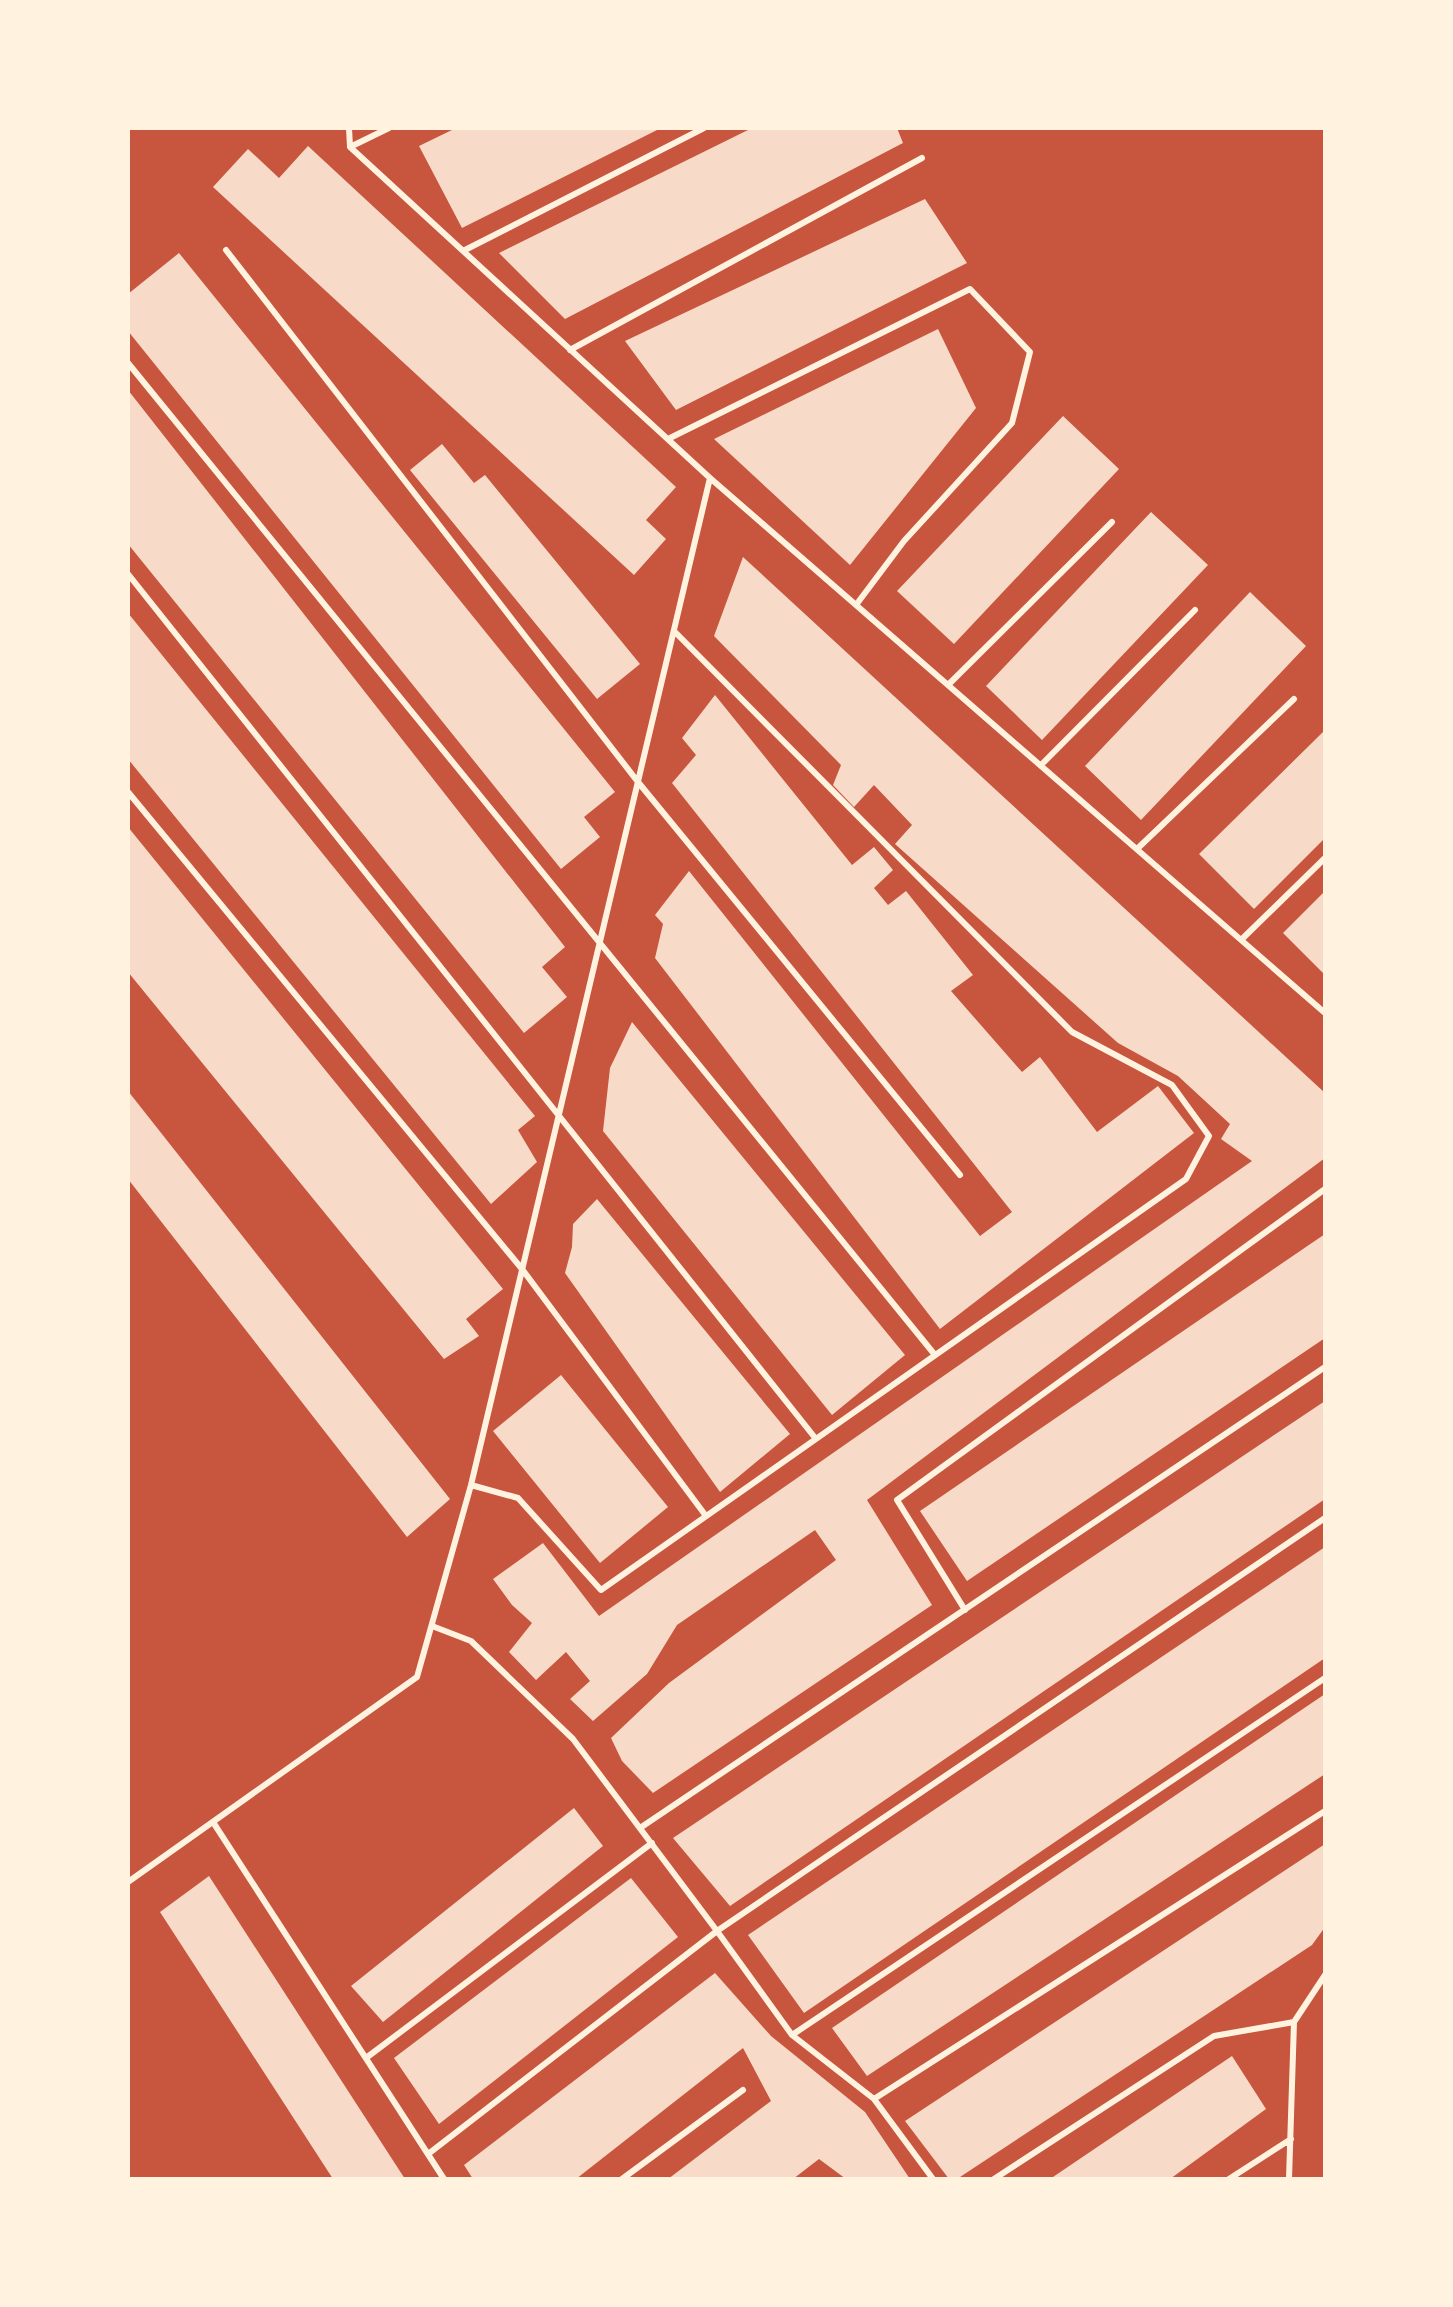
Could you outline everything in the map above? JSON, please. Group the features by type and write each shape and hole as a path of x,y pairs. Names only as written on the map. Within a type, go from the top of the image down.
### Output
{"lane":[{"path":"349,128 350,147 710,478 1325,1013"},
{"path":"350,147 389,128"},
{"path":"463,251 704,128"},
{"path":"570,350 922,158"},
{"path":"226,250 638,782 960,1175"},
{"path":"668,439 970,289 1030,352 1012,423 904,541 856,605"},
{"path":"128,363 935,1355"},
{"path":"128,1882 417,1677 471,1485 710,478"},
{"path":"948,685 1112,522"},
{"path":"128,574 816,1439"},
{"path":"1041,765 1195,610"},
{"path":"471,1485 518,1498 601,1590 1186,1179 1209,1136 1172,1085 1072,1032 674,631"},
{"path":"1137,849 1294,699"},
{"path":"128,792 522,1269 706,1516"},
{"path":"1241,940 1325,858"},
{"path":"965,1610 897,1500 1325,1189"},
{"path":"640,1828 1325,1367"},
{"path":"428,2154 717,1931 1325,1518"},
{"path":"432,1626 471,1641 573,1739 792,2035 874,2099 933,2179"},
{"path":"792,2035 1325,1678"},
{"path":"874,2099 1325,1811"},
{"path":"213,1822 444,2179"},
{"path":"366,2058 652,1843"},
{"path":"1289,2179 1294,2022 1325,1975"},
{"path":"994,2179 1214,2036 1294,2022"},
{"path":"622,2179 743,2090"},
{"path":"1229,2179 1291,2139"}],"building":[{"path":"456,128 661,128 462,228 419,146"},
{"path":"752,128 897,128 903,143 565,319 499,253"},
{"path":"308,146 676,487 646,520 666,539 634,575 213,187 248,149 279,178"},
{"path":"925,199 967,263 676,410 625,341"},
{"path":"179,253 615,792 584,817 600,837 561,869 128,331 128,294"},
{"path":"938,329 976,408 850,565 714,439"},
{"path":"128,390 565,947 542,967 567,997 524,1033 128,544"},
{"path":"1063,416 1119,469 954,644 897,591"},
{"path":"442,444 474,483 485,475 640,664 597,699 410,470"},
{"path":"1151,512 1208,565 1042,740 986,686"},
{"path":"743,557 1325,1093 1325,1158 867,1500 932,1605 653,1793 622,1761 611,1738 669,1683 836,1560 815,1530 677,1625 647,1674 593,1721 570,1699 590,1681 566,1652 536,1680 509,1652 532,1623 512,1605 493,1579 543,1543 599,1616 1252,1161 1221,1139 1230,1124 1178,1076 1118,1043 895,844 912,825 874,785 854,807 833,785 841,765 714,636"},
{"path":"1250,592 1306,646 1141,820 1085,766"},
{"path":"128,613 535,1116 518,1130 537,1162 491,1204 128,759"},
{"path":"715,695 852,865 874,847 893,870 874,888 888,905 906,891 973,975 951,991 1022,1072 1040,1057 1097,1132 1158,1086 1194,1133 940,1329 655,958 663,924 655,915 689,871 980,1236 1012,1212 672,783 696,755 682,738"},
{"path":"1323,732 1325,838 1254,909 1199,854"},
{"path":"128,827 503,1289 466,1319 479,1336 444,1359 128,972"},
{"path":"1325,891 1325,975 1283,933"},
{"path":"632,1022 905,1355 832,1415 603,1131 610,1068"},
{"path":"128,1091 450,1499 407,1537 128,1179"},
{"path":"597,1199 790,1434 720,1492 565,1273 572,1247 573,1224"},
{"path":"1325,1234 1325,1338 967,1581 920,1511"},
{"path":"561,1375 668,1507 600,1563 493,1431"},
{"path":"1325,1401 1325,1499 730,1906 673,1838"},
{"path":"1325,1547 1325,1658 804,2013 748,1935"},
{"path":"1325,1694 1325,1774 867,2076 832,2028"},
{"path":"574,1808 603,1846 383,2022 351,1986"},
{"path":"1325,1844 1325,1927 1312,1945 957,2179 949,2179 905,2121"},
{"path":"209,1876 405,2179 333,2179 160,1912"},
{"path":"631,1878 678,1937 439,2124 394,2058"},
{"path":"715,1973 771,2036 865,2112 910,2179 846,2179 819,2159 793,2179 668,2179 771,2101 743,2048 576,2179 473,2179 464,2165"},
{"path":"1232,2056 1266,2109 1170,2179 1050,2179"}]}
